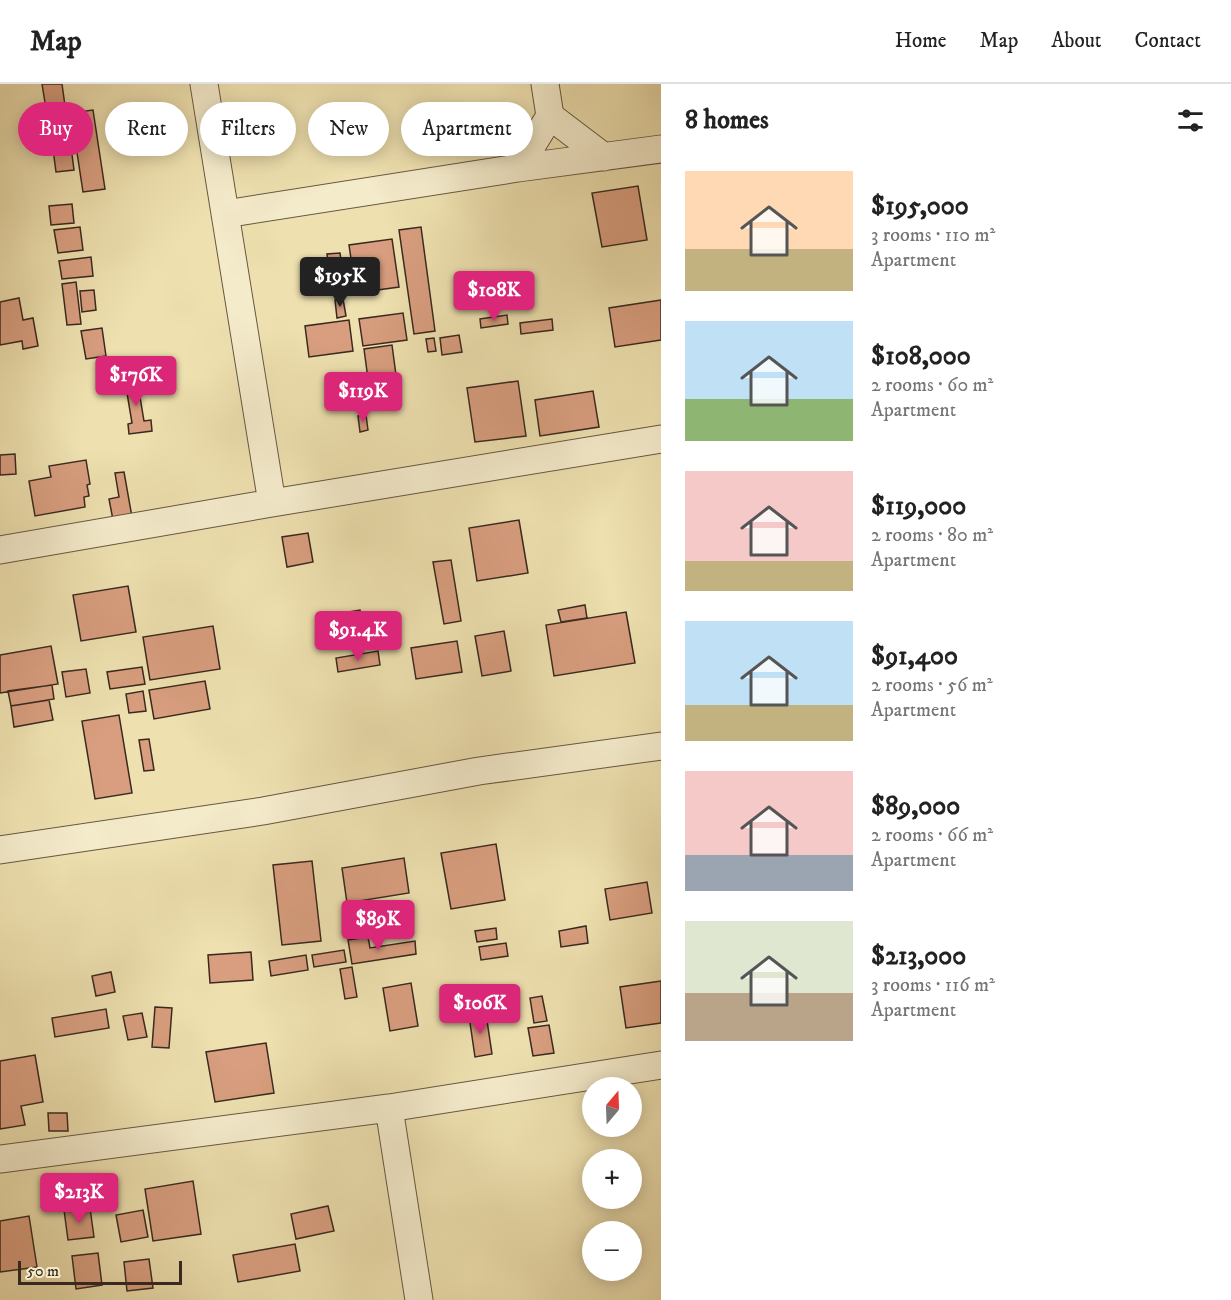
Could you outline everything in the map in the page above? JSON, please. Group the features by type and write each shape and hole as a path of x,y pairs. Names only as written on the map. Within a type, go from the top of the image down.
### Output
{"street":[{"path":"204,84 272,503"},
{"path":"544,84 550,116 604,157"},
{"path":"518,168 550,116"},
{"path":"225,214 518,168 661,149"},
{"path":"0,550 661,440"},
{"path":"0,850 263,811 479,771 661,746"},
{"path":"0,1159 389,1108 661,1065"},
{"path":"389,1108 419,1300"}],"building":[{"path":"42,84 62,84 64,102 45,102"},
{"path":"93,110 105,189 83,192 78,156 93,156"},
{"path":"54,156 72,156 74,170 56,172"},
{"path":"638,186 647,240 602,247 592,193"},
{"path":"72,204 74,223 51,225 49,206"},
{"path":"80,227 83,250 58,253 54,230"},
{"path":"421,227 435,331 414,334 399,230"},
{"path":"392,239 399,287 356,293 349,245"},
{"path":"340,253 343,275 330,277 327,254"},
{"path":"91,257 93,276 62,279 59,261"},
{"path":"76,282 81,324 67,325 62,284"},
{"path":"94,290 96,310 82,312 80,291"},
{"path":"19,298 23,320 33,318 38,346 23,349 22,341 0,345 0,302"},
{"path":"343,299 346,316 337,318 335,300"},
{"path":"661,300 661,340 615,347 609,308"},
{"path":"403,313 407,340 363,346 359,319"},
{"path":"507,315 508,324 481,328 480,319"},
{"path":"552,319 553,330 521,334 520,323"},
{"path":"349,320 353,351 309,357 305,326"},
{"path":"102,328 106,356 86,359 81,331"},
{"path":"459,335 462,352 442,355 440,338"},
{"path":"434,338 436,351 428,352 426,339"},
{"path":"392,345 396,375 368,379 364,349"},
{"path":"136,373 144,421 151,420 152,431 129,434 128,424 132,423 124,375"},
{"path":"518,381 526,436 475,442 467,388"},
{"path":"358,382 361,402 350,403 347,384"},
{"path":"593,391 599,427 540,436 535,400"},
{"path":"366,415 368,430 360,432 358,416"},
{"path":"15,454 16,474 0,475 0,455"},
{"path":"86,460 90,484 87,485 89,496 84,497 85,507 35,516 29,481 51,477 49,466"},
{"path":"124,472 132,517 113,520 109,499 119,497 115,473"},
{"path":"519,520 528,573 477,581 469,528"},
{"path":"308,533 313,562 287,567 282,537"},
{"path":"451,560 461,621 444,624 433,562"},
{"path":"128,586 136,632 81,641 73,595"},
{"path":"585,605 587,618 561,622 558,610"},
{"path":"360,610 364,635 352,637 348,612"},
{"path":"626,612 635,663 554,676 546,625"},
{"path":"213,626 220,669 150,680 143,637"},
{"path":"504,631 511,671 482,676 475,636"},
{"path":"457,641 462,672 416,679 411,648"},
{"path":"51,646 58,684 0,693 0,655"},
{"path":"378,651 380,665 338,672 336,658"},
{"path":"142,667 145,684 110,689 107,672"},
{"path":"86,669 90,693 66,697 62,672"},
{"path":"205,681 210,709 154,719 149,690"},
{"path":"52,685 54,699 11,706 8,691"},
{"path":"143,691 146,711 129,713 126,694"},
{"path":"49,700 53,720 14,727 11,706"},
{"path":"119,715 132,793 95,799 82,721"},
{"path":"149,739 154,770 144,771 139,740"},
{"path":"496,844 505,900 451,909 441,853"},
{"path":"404,858 409,893 347,903 342,868"},
{"path":"312,861 321,941 282,945 273,865"},
{"path":"647,882 652,913 610,920 605,889"},
{"path":"364,911 366,931 348,933 345,913"},
{"path":"586,926 588,943 561,947 559,931"},
{"path":"496,928 497,939 477,942 475,931"},
{"path":"368,937 370,948 415,941 416,954 352,964 348,940"},
{"path":"506,943 508,956 481,960 479,947"},
{"path":"344,950 346,962 314,967 312,955"},
{"path":"251,952 253,980 210,983 208,955"},
{"path":"306,955 308,970 271,976 269,961"},
{"path":"352,967 357,997 345,999 340,969"},
{"path":"111,972 115,992 96,996 92,976"},
{"path":"661,981 661,1023 626,1028 620,987"},
{"path":"411,983 418,1026 390,1031 383,988"},
{"path":"542,996 547,1021 534,1023 530,998"},
{"path":"155,1007 172,1008 169,1048 152,1047"},
{"path":"106,1009 109,1028 55,1037 52,1018"},
{"path":"142,1013 147,1037 128,1040 123,1016"},
{"path":"486,1014 492,1054 475,1057 469,1016"},
{"path":"549,1025 554,1053 533,1056 528,1028"},
{"path":"266,1043 274,1093 215,1102 206,1052"},
{"path":"35,1055 43,1102 21,1106 25,1125 0,1129 0,1061"},
{"path":"48,1113 67,1113 68,1131 49,1131"},
{"path":"193,1181 201,1234 153,1241 145,1189"},
{"path":"328,1206 334,1231 296,1239 291,1214"},
{"path":"90,1208 94,1237 68,1240 64,1210"},
{"path":"143,1210 148,1237 121,1242 116,1215"},
{"path":"29,1216 37,1267 0,1272 0,1221"},
{"path":"295,1244 300,1271 238,1282 233,1255"},
{"path":"98,1253 102,1285 76,1289 72,1256"},
{"path":"149,1259 153,1288 127,1291 124,1262"}]}
